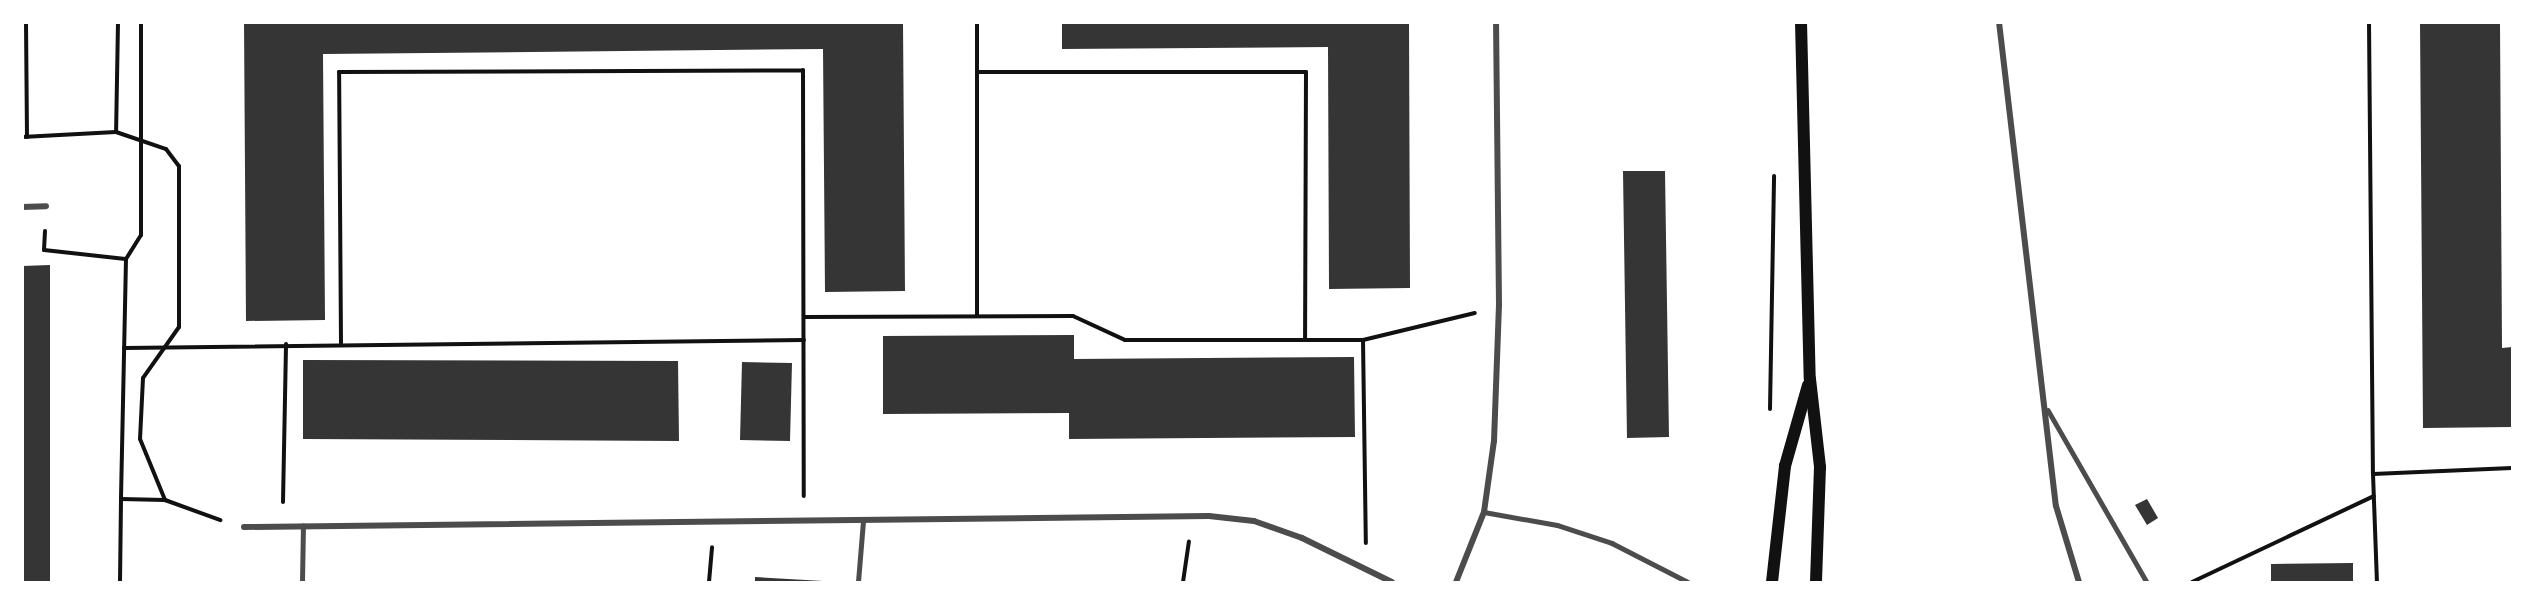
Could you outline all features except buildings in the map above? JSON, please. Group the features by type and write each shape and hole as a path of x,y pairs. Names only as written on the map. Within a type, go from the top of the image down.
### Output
{"main road":[{"path":"1801,22 1810,378 1820,467 1816,582"},
{"path":"1772,582 1785,466 1810,378"}],"street":[{"path":"1456,582 1484,512 1494,441 1499,305 1496,22"},
{"path":"1999,22 2048,410 2056,506 2079,582"},
{"path":"22,207 46,206"},
{"path":"244,527 1193,517 1254,521 1392,582"}],"lane":[{"path":"2048,410 2146,582"},
{"path":"1484,512 1557,525 1612,543 1688,582"},
{"path":"858,582 863,521"},
{"path":"302,582 303,526"}],"path":[{"path":"26,22 25,137 116,132 166,149 179,166 179,327 169,345 152,359 143,378 140,439 165,500"},
{"path":"116,132 118,22"},
{"path":"120,582 126,259 141,235 141,22"},
{"path":"977,22 977,316"},
{"path":"2369,22 2373,474 2377,582"},
{"path":"341,343 339,72 803,70 804,521"},
{"path":"978,72 1306,72 1305,340"},
{"path":"1769,419 1774,170"},
{"path":"46,206 45,250 126,259"},
{"path":"804,317 1073,316 1125,340 1363,340 1419,331 1499,305"},
{"path":"124,348 169,345 804,340"},
{"path":"1363,340 1367,570"},
{"path":"283,527 286,344"},
{"path":"2373,474 2512,468"},
{"path":"2192,582 2374,496"},
{"path":"121,499 165,500 244,527"},
{"path":"1183,582 1193,517"},
{"path":"710,582 714,522"}]}
